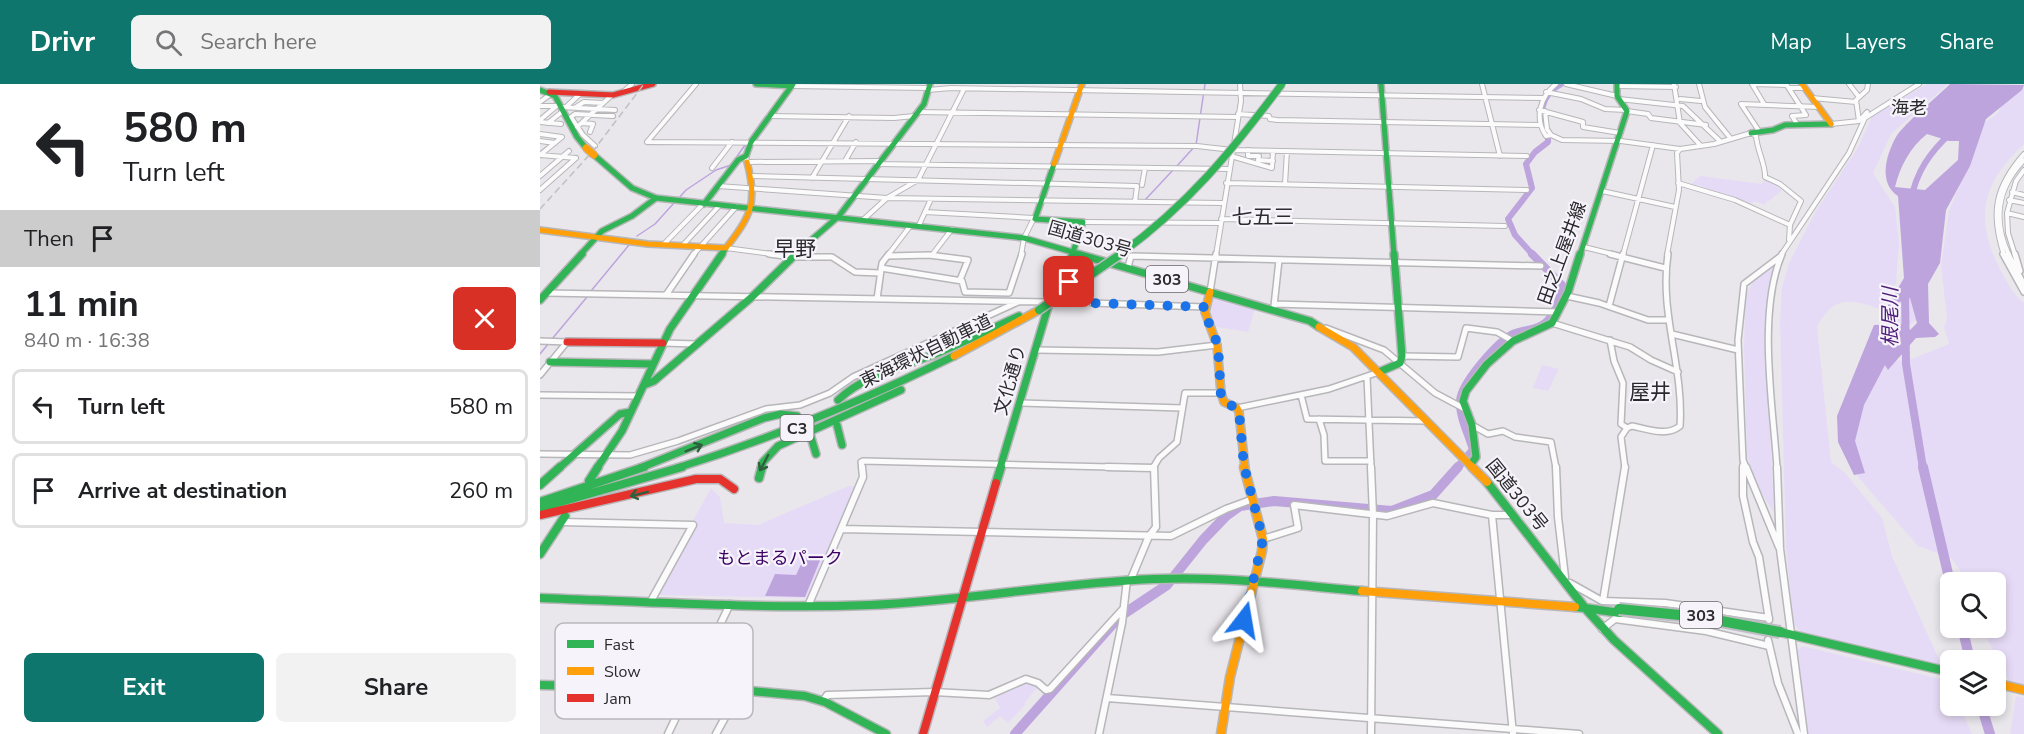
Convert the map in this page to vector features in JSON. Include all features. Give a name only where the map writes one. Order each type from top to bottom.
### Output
[{"type":"main road","points":[[547,92],[612,95],[653,84]]},
{"type":"main road","points":[[756,84],[792,85]]},
{"type":"main road","name":"東海環状自動車道","points":[[540,508],[620,488],[735,451],[853,405],[942,365],[1104,267],[1170,215],[1219,166],[1282,84]]},
{"type":"main road","points":[[1379,372],[1401,359],[1381,84]]},
{"type":"main road","points":[[589,481],[632,412],[663,343],[693,295],[755,208],[755,189],[747,159],[749,142],[792,85]]},
{"type":"main road","points":[[1617,85],[1618,97],[1626,110]]},
{"type":"main road","points":[[1804,86],[1831,124]]},
{"type":"main road","points":[[644,385],[654,381],[698,344],[838,216],[924,104],[929,87]]},
{"type":"main road","points":[[1080,88],[1035,219],[1083,222]]},
{"type":"main road","name":"国道303号","points":[[547,92],[560,108],[577,137],[632,188],[656,198],[1024,238],[1210,292],[1274,307],[1310,321],[1353,347],[1471,464],[1602,628],[1718,734]]},
{"type":"main road","name":"田之上屋井線","points":[[1465,409],[1463,401],[1466,391],[1487,364],[1510,339],[1552,323],[1567,296],[1626,110]]},
{"type":"main road","points":[[1755,132],[1797,124],[1831,124]]},
{"type":"main road","points":[[704,204],[738,160],[747,159]]},
{"type":"main road","points":[[543,296],[596,236],[632,216],[656,198]]},
{"type":"main road","name":"文化通り","points":[[923,734],[1054,289],[1074,251],[1083,222]]},
{"type":"main road","points":[[540,230],[664,244],[726,248]]},
{"type":"main road","points":[[1210,292],[1205,307],[1218,345],[1224,399],[1237,408],[1240,418],[1244,466],[1263,539],[1230,677],[1221,734]]},
{"type":"main road","name":"東海環状自動車道","points":[[540,502],[649,473],[778,430],[903,377],[1023,314],[1037,309]]},
{"type":"main road","points":[[838,400],[859,382],[931,355],[1023,314]]},
{"type":"main road","points":[[567,342],[663,343]]},
{"type":"main road","points":[[550,362],[653,364]]},
{"type":"main road","points":[[759,478],[763,462],[778,446],[862,410],[942,365]]},
{"type":"main road","points":[[1465,409],[1472,425],[1476,457],[1471,464]]},
{"type":"main road","points":[[540,485],[620,414],[632,412]]},
{"type":"main road","points":[[540,502],[650,465],[764,418],[781,414],[797,416]]},
{"type":"main road","points":[[837,425],[843,445]]},
{"type":"main road","points":[[810,434],[816,454]]},
{"type":"main road","points":[[540,515],[696,479],[720,479],[734,489]]},
{"type":"main road","points":[[540,554],[563,519]]},
{"type":"main road","points":[[540,598],[808,606],[871,605],[963,599],[1129,580],[1196,578],[1585,608]]},
{"type":"main road","name":"303","points":[[1585,608],[1667,611],[1711,616],[1940,674]]},
{"type":"main road","name":"303","points":[[1790,636],[1940,670]]},
{"type":"main road","points":[[540,685],[555,685]]},
{"type":"main road","points":[[2006,685],[2024,690]]},
{"type":"main road","points":[[2006,690],[2024,694]]},
{"type":"main road","points":[[753,691],[805,696],[823,702],[886,734]]},
{"type":"street","points":[[622,93],[632,84]]},
{"type":"street","points":[[696,84],[647,142],[936,142],[1197,146],[1232,150],[1527,156]]},
{"type":"street","points":[[1001,91],[1004,84]]},
{"type":"street","points":[[1210,292],[1241,101],[1240,84]]},
{"type":"street","points":[[1301,84],[1301,93]]},
{"type":"street","points":[[1482,84],[1500,156]]},
{"type":"street","points":[[1556,84],[1546,92],[1544,98],[1541,125],[1543,132],[1562,140],[1619,137]]},
{"type":"street","points":[[1566,84],[1618,97],[1680,102],[1701,101]]},
{"type":"street","points":[[1699,84],[1705,111],[1731,139]]},
{"type":"street","points":[[1752,84],[1804,86]]},
{"type":"street","points":[[1752,84],[1764,104]]},
{"type":"street","points":[[1849,84],[1859,97]]},
{"type":"street","points":[[1859,122],[1856,102],[1868,90],[1868,84]]},
{"type":"street","points":[[1804,734],[1780,549],[1781,533],[1769,343],[1772,284],[1780,256],[1849,153],[1862,123],[1869,114],[1919,84]]},
{"type":"street","points":[[792,85],[864,85],[1001,91],[1080,88],[1544,98]]},
{"type":"street","points":[[1617,85],[1675,86],[1680,102],[1721,142]]},
{"type":"street","points":[[1787,86],[1806,115],[1792,116],[1797,124]]},
{"type":"street","points":[[864,219],[888,198],[915,181],[964,89]]},
{"type":"street","points":[[1591,103],[1598,91]]},
{"type":"street","points":[[547,92],[540,104],[560,108],[615,110]]},
{"type":"street","points":[[1546,92],[1591,103],[1605,109],[1626,110],[1648,114],[1651,118],[1706,125]]},
{"type":"street","points":[[540,121],[547,114],[581,93]]},
{"type":"street","points":[[577,127],[612,95]]},
{"type":"street","points":[[1812,99],[1856,102]]},
{"type":"street","points":[[576,107],[584,102],[603,103]]},
{"type":"street","points":[[1680,102],[1678,108],[1680,123],[1701,146]]},
{"type":"street","points":[[1789,241],[1790,225],[1801,201],[1780,184],[1765,177],[1766,173],[1756,150],[1755,132],[1741,104],[1819,107]]},
{"type":"street","points":[[548,123],[560,108]]},
{"type":"street","points":[[1831,124],[1859,122],[1868,111],[1879,108]]},
{"type":"street","points":[[1542,111],[1583,122],[1583,127],[1619,137],[1680,149],[1721,142],[1755,132]]},
{"type":"street","points":[[1542,111],[1550,135]]},
{"type":"street","points":[[540,113],[547,114]]},
{"type":"street","points":[[770,116],[952,113],[1238,115],[1269,116],[1270,119],[1277,120],[1541,125]]},
{"type":"street","points":[[592,150],[571,117],[575,114],[613,116]]},
{"type":"street","points":[[812,178],[849,116]]},
{"type":"street","points":[[540,121],[561,124]]},
{"type":"street","points":[[582,123],[593,124],[590,132]]},
{"type":"street","points":[[540,134],[562,137],[540,155]]},
{"type":"street","points":[[540,141],[555,143]]},
{"type":"street","points":[[712,168],[732,142]]},
{"type":"street","points":[[845,161],[856,142]]},
{"type":"street","points":[[1609,306],[1653,145]]},
{"type":"street","points":[[1603,602],[1625,471],[1621,437],[1627,428],[1632,426],[1664,432],[1674,431],[1680,426],[1682,399],[1668,320],[1665,268],[1678,183],[1677,153],[1680,149]]},
{"type":"street","points":[[1248,150],[1248,156],[1259,156],[1258,160],[1273,161]]},
{"type":"street","points":[[540,176],[569,151]]},
{"type":"street","points":[[1231,156],[1273,167],[1273,151]]},
{"type":"street","points":[[1285,184],[1287,151]]},
{"type":"street","points":[[2024,154],[2003,180],[1996,201],[1994,219],[2001,246],[2024,292]]},
{"type":"street","points":[[540,155],[576,158],[540,189]]},
{"type":"street","points":[[747,159],[925,165],[1229,169]]},
{"type":"street","points":[[2024,160],[2008,182],[2002,198],[1999,222],[1999,229],[2024,285]]},
{"type":"street","points":[[1143,185],[1145,168]]},
{"type":"street","points":[[2020,278],[2022,277],[2008,233],[2007,213],[2016,181],[2024,170]]},
{"type":"street","points":[[752,176],[1137,186],[1135,202]]},
{"type":"street","points":[[2016,181],[2024,184]]},
{"type":"street","points":[[1226,183],[1527,190]]},
{"type":"street","points":[[1678,183],[1700,187],[1767,212],[1790,225]]},
{"type":"street","points":[[718,186],[852,197],[1223,203]]},
{"type":"street","points":[[1602,190],[1675,207]]},
{"type":"street","points":[[2012,192],[2024,195]]},
{"type":"street","points":[[877,299],[880,270],[897,242],[925,212],[931,199]]},
{"type":"street","points":[[2010,200],[2024,203]]},
{"type":"street","points":[[664,244],[704,204]]},
{"type":"street","points":[[683,245],[720,205]]},
{"type":"street","points":[[666,295],[701,247],[737,206]]},
{"type":"street","points":[[726,248],[793,257],[832,257],[855,272],[880,270],[960,280],[965,292],[1009,293],[1021,257],[1024,238],[1031,219],[1034,218],[925,212]]},
{"type":"street","points":[[2007,213],[2024,217]]},
{"type":"street","points":[[1083,222],[1221,221],[1505,226]]},
{"type":"street","points":[[932,255],[952,229]]},
{"type":"street","points":[[1584,247],[1665,268]]},
{"type":"street","points":[[2014,248],[2024,250]]},
{"type":"street","points":[[889,256],[932,255],[968,260],[960,280]]},
{"type":"street","points":[[1128,267],[1131,256],[1541,266]]},
{"type":"street","points":[[1780,256],[1744,284],[1738,350],[1743,496],[1753,542],[1759,557],[1769,618],[1769,640],[1778,683],[1798,734]]},
{"type":"street","points":[[1279,260],[1274,307],[1398,306],[1558,312]]},
{"type":"street","points":[[1060,279],[1086,293],[1092,303],[1205,307]]},
{"type":"street","points":[[543,296],[693,295],[1050,303]]},
{"type":"street","points":[[1567,296],[1609,306],[1647,320],[1668,320]]},
{"type":"street","points":[[540,454],[630,455],[678,441],[766,409],[796,406],[830,393],[853,376],[1018,302]]},
{"type":"street","points":[[1552,323],[1630,347],[1678,372]]},
{"type":"street","points":[[1321,328],[1332,329],[1369,342],[1401,359],[1435,393],[1465,409]]},
{"type":"street","points":[[1401,359],[1458,357],[1466,328],[1497,332],[1510,339]]},
{"type":"street","points":[[1672,334],[1738,350]]},
{"type":"street","points":[[1610,340],[1614,361],[1623,383],[1621,424],[1627,428]]},
{"type":"street","points":[[540,341],[567,342]]},
{"type":"street","points":[[540,375],[567,342]]},
{"type":"street","points":[[663,343],[698,344]]},
{"type":"street","points":[[1036,350],[1158,352],[1218,345]]},
{"type":"street","points":[[1237,408],[1301,395],[1379,372]]},
{"type":"street","points":[[1367,377],[1372,515],[1371,734]]},
{"type":"street","points":[[1099,734],[1129,580],[1157,523],[1152,468],[1159,458],[1178,442],[1185,393],[1224,399]]},
{"type":"street","points":[[540,395],[639,396]]},
{"type":"street","points":[[1301,395],[1307,419],[1427,421]]},
{"type":"street","points":[[1021,403],[1182,408]]},
{"type":"street","points":[[1319,419],[1324,435],[1325,460],[1371,461]]},
{"type":"street","points":[[1472,425],[1488,434],[1503,431],[1515,437],[1551,442],[1565,580],[1603,602],[1665,603],[1769,618]]},
{"type":"street","points":[[1743,460],[1780,549]]},
{"type":"street","points":[[808,606],[863,477],[861,462],[863,461],[1152,468]]},
{"type":"street","points":[[841,529],[1171,536],[1226,509],[1255,502]]},
{"type":"street","points":[[1263,539],[1298,528],[1294,505],[1387,516],[1433,503],[1492,515],[1513,515]]},
{"type":"street","points":[[1492,515],[1513,732]]},
{"type":"street","points":[[563,519],[693,525],[651,601]]},
{"type":"street","points":[[721,623],[730,604]]},
{"type":"street","points":[[823,702],[827,695],[935,692],[993,694],[1020,680],[1030,678],[1034,678],[1046,690],[1050,689],[1123,609]]},
{"type":"street","points":[[1602,628],[1616,619],[1706,628],[1769,640]]},
{"type":"street","points":[[1107,698],[1513,732],[1579,734]]},
{"type":"street","points":[[668,734],[675,719]]},
{"type":"street","points":[[716,734],[724,719]]},
{"type":"green space","points":[[1927,84],[1948,84],[1891,134],[1873,173],[1895,207],[1899,242],[1896,283],[1880,309],[1860,303],[1843,302],[1829,310],[1817,327],[1831,462],[1845,473],[1882,518],[1892,556],[1940,666],[1801,632],[1793,623],[1786,548],[1780,322],[1782,287],[1789,263],[1816,211],[1859,146],[1872,116]]},
{"type":"green space","points":[[2024,84],[2024,144],[2010,158],[1991,187],[1986,202],[1985,217],[1992,251],[2000,269],[2013,292],[2024,303],[2024,686],[2010,683],[2006,675],[2006,650],[1993,650],[1987,638],[2006,638],[2006,572],[1961,572],[1951,558],[1918,546],[1858,477],[1850,432],[1876,363],[1912,359],[1949,344],[1944,327],[1947,319],[1941,266],[1949,211],[1967,167],[1978,128],[1998,113],[2005,98]]},
{"type":"green space","points":[[1700,176],[1762,184],[1764,179],[1782,190],[1765,205],[1755,201],[1750,204],[1691,184]]},
{"type":"green space","points":[[1774,266],[1769,282],[1765,326],[1774,513],[1758,487],[1747,457],[1744,345],[1746,295],[1755,278]]},
{"type":"green space","points":[[1920,276],[1926,313],[1909,325],[1887,320],[1899,292]]},
{"type":"green space","points":[[1211,295],[1255,308],[1248,332],[1211,326],[1207,307]]},
{"type":"green space","points":[[1542,365],[1559,369],[1548,391],[1533,388]]},
{"type":"green space","name":"もとまるパーク","points":[[849,486],[855,486],[807,598],[658,595],[697,524],[691,524],[711,488],[720,497],[724,523],[758,525]]},
{"type":"green space","points":[[1802,646],[1940,679],[1940,716],[1964,716],[1972,734],[1807,734],[1797,651]]},
{"type":"green space","points":[[1032,682],[1038,687],[1008,723],[1000,716],[987,727],[983,721],[1000,708],[994,697],[1020,683]]},
{"type":"green space","points":[[2016,696],[2024,698],[2024,734],[2010,734]]},
{"type":"shaded area","points":[[1950,84],[2024,85],[2022,90],[1986,119],[1970,166],[1946,210],[1940,263],[1928,284],[1929,323],[1939,334],[1935,337],[1916,338],[1888,370],[1885,365],[1864,405],[1855,441],[1865,473],[1854,475],[1838,442],[1837,416],[1874,325],[1902,324],[1910,330],[1917,323],[1910,298],[1887,307],[1904,278],[1898,196],[1888,184],[1887,160],[1892,144],[1900,132]],"holes":[[[1927,134],[1949,141],[1959,141],[1958,160],[1925,190],[1895,187],[1907,158]]]},
{"type":"shaded area","points":[[804,558],[821,558],[805,597],[765,596],[775,574],[796,575]]},
{"type":"waterway","points":[[1176,167],[1196,145],[1205,84]]},
{"type":"waterway","points":[[1533,255],[1515,235],[1508,219],[1532,188],[1526,164],[1535,152],[1548,142],[1542,117],[1543,105],[1551,91],[1561,84]]},
{"type":"waterway","points":[[748,141],[765,117]]},
{"type":"waterway","name":"根尾川","points":[[1911,200],[1916,180],[1925,163],[1951,133]]},
{"type":"waterway","points":[[678,199],[686,190],[716,170],[731,165],[745,145]]},
{"type":"waterway","points":[[1145,200],[1173,170]]},
{"type":"waterway","points":[[637,236],[655,224],[674,203]]},
{"type":"waterway","points":[[591,291],[629,245]]},
{"type":"waterway","points":[[1457,468],[1473,450],[1460,407],[1466,384],[1480,365],[1505,340],[1515,333],[1541,326],[1549,319],[1557,306],[1562,285],[1532,254]]},
{"type":"waterway","name":"根尾川","points":[[1905,290],[1906,364],[1923,468]]},
{"type":"waterway","points":[[552,339],[587,297]]},
{"type":"waterway","points":[[540,354],[549,343]]},
{"type":"waterway","points":[[1015,734],[1119,617],[1167,585],[1203,540],[1226,516],[1240,506],[1274,501],[1392,511],[1433,495],[1458,467]]},
{"type":"waterway","name":"根尾川","points":[[1923,467],[1948,572]]},
{"type":"waterway","name":"根尾川","points":[[1965,638],[1968,650]]},
{"type":"waterway","name":"根尾川","points":[[1984,716],[1990,734]]},
{"type":"railway","points":[[540,209],[593,151],[644,84]]},
{"type":"traffic: fast","points":[[756,84],[792,86]]},
{"type":"traffic: fast","points":[[704,204],[738,160],[746,156],[751,142],[793,84]]},
{"type":"traffic: fast","points":[[644,385],[654,381],[753,296],[783,265],[839,216],[924,104],[930,84]]},
{"type":"traffic: fast","points":[[1039,310],[1128,249],[1170,215],[1228,156],[1282,84]]},
{"type":"traffic: fast","points":[[1379,372],[1400,363],[1402,356],[1381,84]]},
{"type":"traffic: fast","points":[[1471,464],[1476,457],[1472,425],[1463,401],[1466,391],[1487,364],[1513,341],[1552,323],[1568,292],[1627,111],[1617,96],[1617,84]]},
{"type":"traffic: fast","points":[[540,90],[555,96],[577,137],[586,148]]},
{"type":"traffic: fast","points":[[1751,133],[1773,130],[1785,125],[1831,124]]},
{"type":"traffic: fast","points":[[594,155],[632,188],[656,198],[1024,238],[1310,321],[1319,327]]},
{"type":"traffic: fast","points":[[996,483],[1051,297],[1077,246],[1083,222],[1035,219],[1054,164]]},
{"type":"traffic: fast","points":[[540,300],[602,231],[632,216],[656,198]]},
{"type":"traffic: fast","points":[[589,481],[622,431],[670,329],[726,248]]},
{"type":"traffic: fast","points":[[838,400],[848,390],[872,376],[948,349],[1019,316]]},
{"type":"traffic: fast","points":[[540,508],[699,462],[751,444],[854,403],[954,356]]},
{"type":"traffic: fast","points":[[550,362],[653,364]]},
{"type":"traffic: fast","points":[[759,478],[763,462],[778,446],[901,390]]},
{"type":"traffic: fast","points":[[540,485],[620,414],[631,412]]},
{"type":"traffic: fast","points":[[540,502],[650,465],[764,418],[781,414],[797,416]]},
{"type":"traffic: fast","points":[[837,425],[842,445]]},
{"type":"traffic: fast","points":[[810,434],[816,454]]},
{"type":"traffic: fast","points":[[1487,482],[1585,608],[1620,613]]},
{"type":"traffic: fast","points":[[540,554],[565,516]]},
{"type":"traffic: fast","points":[[540,598],[746,606],[870,605],[942,600],[1118,581],[1180,578],[1362,591]]},
{"type":"traffic: fast","points":[[1575,607],[1585,608],[1614,640],[1718,734]]},
{"type":"traffic: fast","points":[[1619,609],[1700,617],[1780,632]]},
{"type":"traffic: fast","points":[[1780,632],[1940,670]]},
{"type":"traffic: fast","points":[[540,685],[555,685]]},
{"type":"traffic: fast","points":[[753,691],[805,696],[825,702],[886,734]]},
{"type":"traffic: slow","points":[[1054,164],[1082,84]]},
{"type":"traffic: slow","points":[[1802,84],[1831,124]]},
{"type":"traffic: slow","points":[[586,148],[594,155]]},
{"type":"traffic: slow","points":[[540,230],[648,244],[726,248],[743,226],[752,209],[753,190],[747,162]]},
{"type":"traffic: slow","points":[[1210,292],[1205,312],[1217,345],[1221,393],[1224,402],[1237,408],[1239,412],[1244,466],[1263,539],[1262,551],[1230,677],[1221,734]]},
{"type":"traffic: slow","points":[[954,356],[1039,310]]},
{"type":"traffic: slow","points":[[1319,327],[1353,347],[1487,482]]},
{"type":"traffic: slow","points":[[1362,591],[1575,607]]},
{"type":"traffic: slow","points":[[2006,686],[2024,690]]},
{"type":"traffic: jam","points":[[549,92],[613,95],[653,84]]},
{"type":"traffic: jam","points":[[567,342],[663,343]]},
{"type":"traffic: jam","points":[[540,515],[696,479],[720,479],[734,489]]},
{"type":"traffic: jam","points":[[923,734],[996,483]]},
{"type":"district","name":"海老","points":[[1909,108]]},
{"type":"district","name":"七五三","points":[[1263,217]]},
{"type":"district","name":"早野","points":[[795,249]]},
{"type":"district","name":"屋井","points":[[1650,392]]},
{"type":"route","points":[[1069,282],[1089,295],[1092,303],[1205,307],[1218,345],[1221,397],[1227,405],[1237,408],[1239,412],[1244,466],[1263,539],[1244,620]]}]
